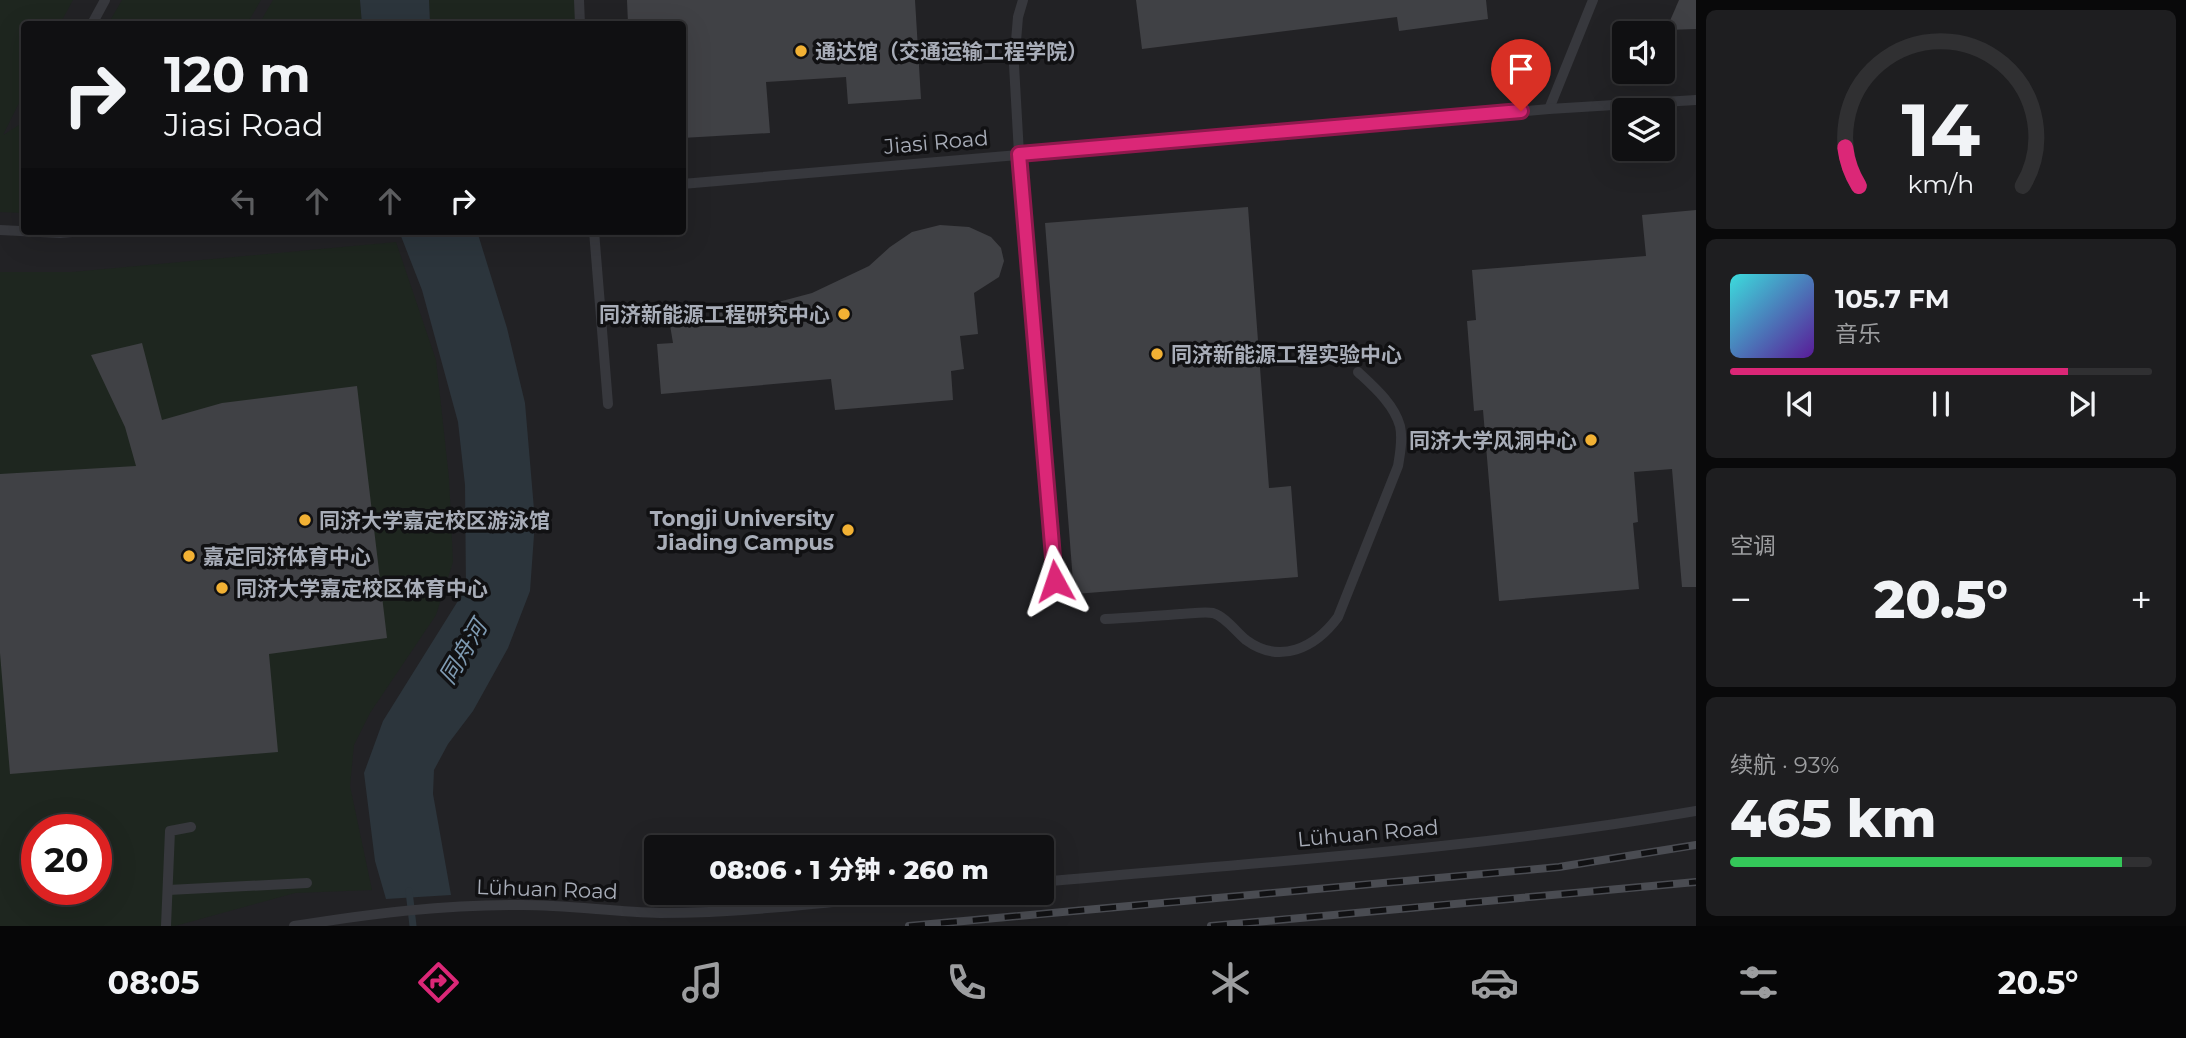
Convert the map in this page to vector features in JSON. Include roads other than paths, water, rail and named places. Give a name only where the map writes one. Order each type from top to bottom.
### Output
[{"type":"lane","points":[[94,21],[105,0]]},
{"type":"lane","points":[[579,0],[580,21]]},
{"type":"lane","points":[[1023,0],[1018,17],[1014,65],[1055,581]]},
{"type":"lane","points":[[1549,109],[1593,0]]},
{"type":"lane","name":"Jiasi Road","points":[[686,184],[1549,109],[1696,100]]},
{"type":"lane","points":[[0,230],[21,231]]},
{"type":"lane","points":[[593,235],[608,404]]},
{"type":"lane","points":[[1105,619],[1212,613],[1268,652],[1290,652],[1309,644],[1328,631],[1338,617],[1398,466],[1400,426],[1381,393],[1359,372]]},
{"type":"lane","name":"Lühuan Road","points":[[1054,881],[1446,845],[1570,831],[1696,811]]},
{"type":"lane","points":[[166,926],[170,831],[191,827]]},
{"type":"lane","points":[[168,890],[307,883]]},
{"type":"lane","name":"Lühuan Road","points":[[294,926],[376,913],[469,906],[523,905],[660,913],[788,905]]},
{"type":"water","points":[[360,0],[429,0],[430,21],[362,21]]},
{"type":"water","name":"同舟河","points":[[401,235],[478,235],[507,328],[525,403],[535,521],[530,591],[508,648],[473,711],[448,744],[434,770],[433,794],[451,895],[386,899],[375,861],[364,773],[383,721],[466,588],[465,485],[458,422],[422,290]]},
{"type":"waterway","points":[[409,891],[413,926]]},
{"type":"railway","points":[[909,926],[1559,867],[1696,845]]},
{"type":"railway","points":[[1211,926],[1696,882]]},
{"type":"place","name":"通达馆（交通运输工程学院）","points":[[801,51]]},
{"type":"place","name":"同济新能源工程研究中心","points":[[844,314]]},
{"type":"place","name":"同济新能源工程实验中心","points":[[1157,354]]},
{"type":"place","name":"同济大学风洞中心","points":[[1591,440]]},
{"type":"place","name":"同济大学嘉定校区游泳馆","points":[[305,520]]},
{"type":"place","name":"Tongji University Jiading Campus","points":[[848,530]]},
{"type":"place","name":"嘉定同济体育中心","points":[[189,556]]},
{"type":"place","name":"同济大学嘉定校区体育中心","points":[[222,588]]}]
